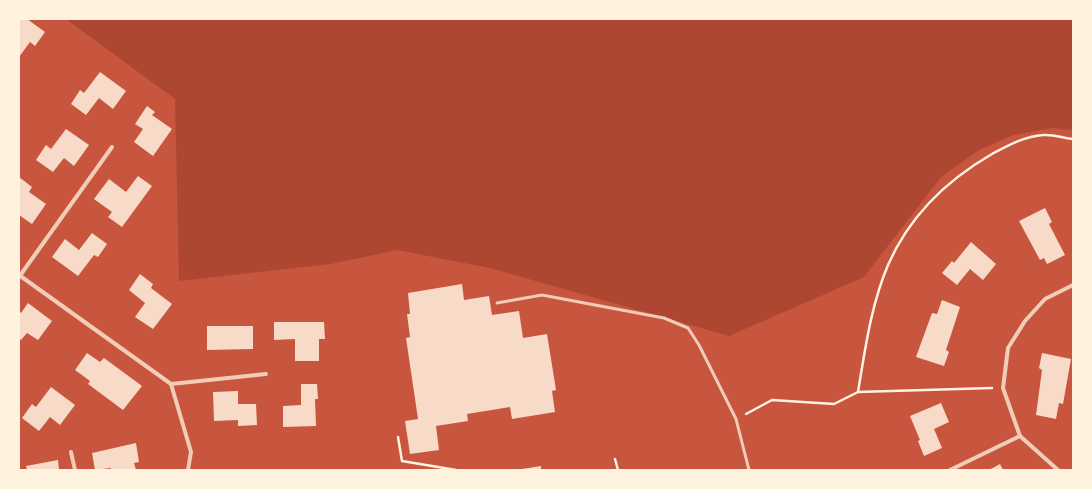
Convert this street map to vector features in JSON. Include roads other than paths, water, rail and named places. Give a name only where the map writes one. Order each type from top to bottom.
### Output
[{"type":"street","points":[[112,147],[19,276],[171,384],[191,452],[188,470]]},
{"type":"street","points":[[1058,470],[1020,436],[1002,388],[1008,348],[1025,321],[1045,299],[1073,285]]},
{"type":"street","points":[[171,384],[266,374]]},
{"type":"street","points":[[950,470],[1020,436]]},
{"type":"street","points":[[71,452],[75,470]]},
{"type":"lane","points":[[497,303],[542,295],[664,318],[688,328],[699,346],[736,419],[748,470]]}]
